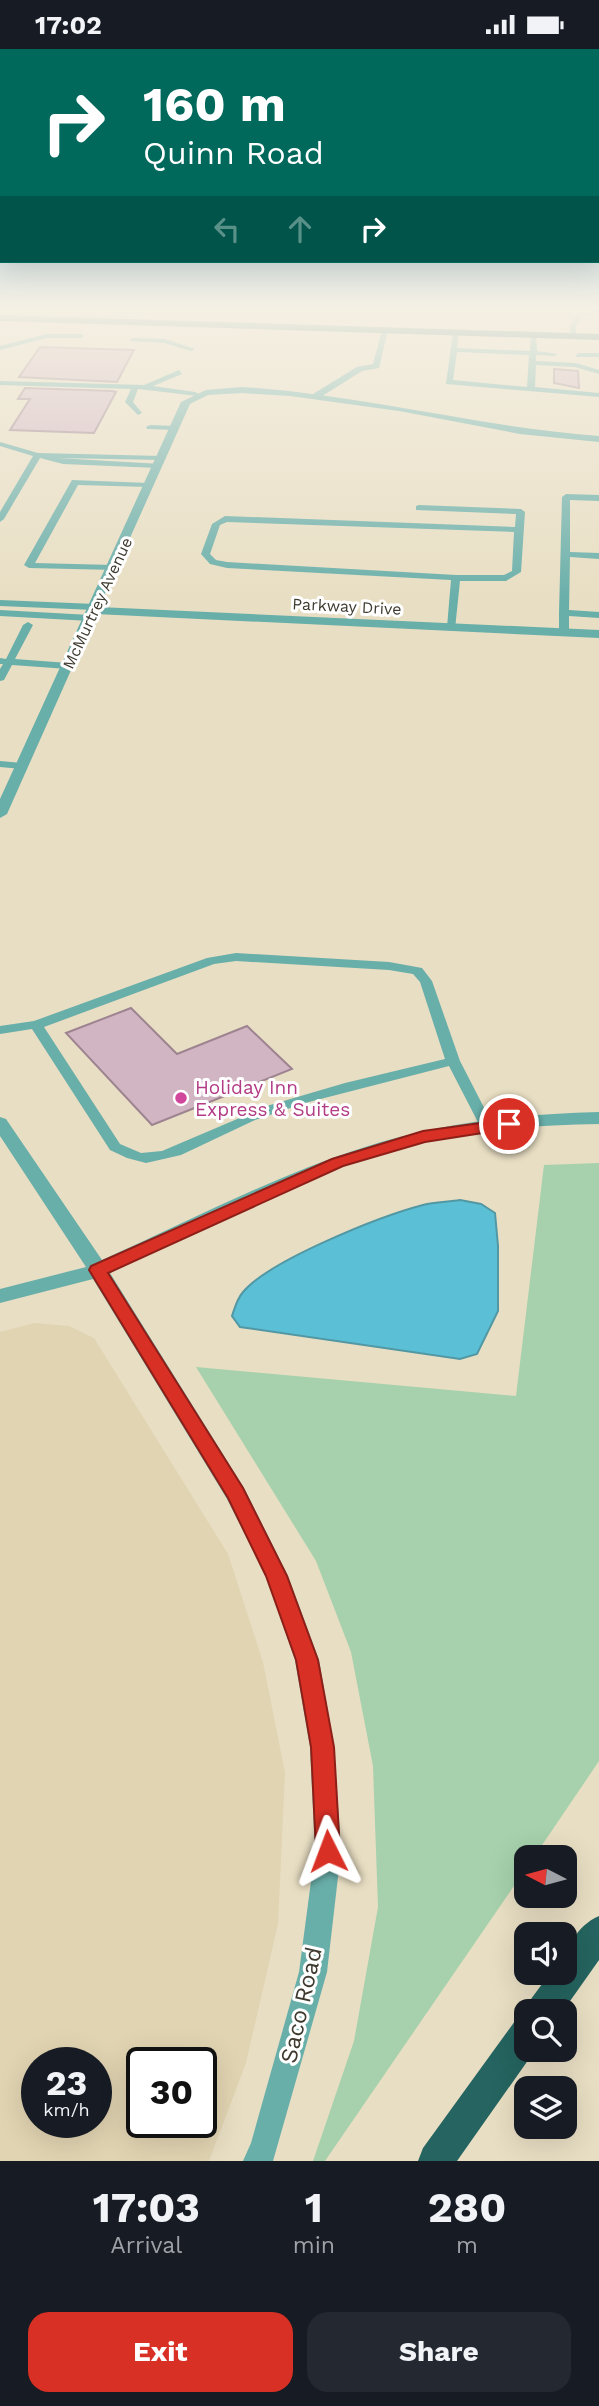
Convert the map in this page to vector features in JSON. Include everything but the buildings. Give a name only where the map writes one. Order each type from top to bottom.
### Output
[{"type":"highway","points":[[552,1999],[599,1932]]},
{"type":"highway","points":[[436,2161],[514,2051]]},
{"type":"street","name":"McMurtrey Avenue","points":[[0,814],[185,406]]},
{"type":"street","points":[[372,406],[520,431],[599,439]]},
{"type":"street","name":"Parkway Drive","points":[[93,612],[599,634]]},
{"type":"street","points":[[0,1296],[58,1283],[97,1270],[337,1163],[423,1137],[487,1127],[599,1118]]},
{"type":"street","points":[[0,1123],[97,1270]]},
{"type":"street","name":"Saco Road","points":[[97,1270],[236,1494],[277,1576],[309,1672],[322,1747],[328,1851],[313,1972],[265,2145],[258,2161]]},
{"type":"lane","points":[[132,406],[138,413]]},
{"type":"lane","points":[[150,427],[175,428]]},
{"type":"lane","points":[[0,444],[38,455],[160,462]]},
{"type":"lane","points":[[2,514],[38,455]]},
{"type":"lane","points":[[113,568],[29,565],[75,482],[149,485]]},
{"type":"lane","points":[[564,632],[566,497],[599,498]]},
{"type":"lane","points":[[419,508],[521,512],[516,572],[506,578],[456,577],[227,565],[213,562],[205,554],[216,524],[225,519],[519,530]]},
{"type":"lane","points":[[566,554],[599,556]]},
{"type":"lane","points":[[452,627],[456,577]]},
{"type":"lane","points":[[0,603],[93,612]]},
{"type":"lane","points":[[0,613],[93,612]]},
{"type":"lane","points":[[565,613],[599,615]]},
{"type":"lane","points":[[0,678],[4,661],[28,625]]},
{"type":"lane","points":[[4,661],[68,666]]},
{"type":"lane","points":[[0,764],[22,766]]},
{"type":"lane","points":[[0,1030],[36,1025],[211,961],[236,957],[389,966],[417,971],[426,981],[453,1061],[487,1127]]},
{"type":"lane","points":[[36,1025],[115,1147],[128,1154],[147,1158],[169,1154],[249,1118],[334,1089],[453,1061]]},
{"type":"shaded area","points":[[34,1323],[69,1326],[94,1338],[228,1554],[263,1662],[285,1773],[278,1924],[246,2063],[209,2161],[0,2161],[0,1332]]},
{"type":"green space","points":[[599,1163],[599,1761],[542,1845],[514,1845],[514,1886],[325,2161],[313,2161],[354,2041],[378,1907],[373,1766],[351,1652],[316,1561],[196,1367],[516,1396],[544,1165]]},
{"type":"water","points":[[460,1200],[481,1204],[495,1213],[498,1311],[477,1354],[460,1359],[240,1327],[232,1316],[243,1292],[277,1266],[301,1253],[404,1211],[428,1204]]},
{"type":"place","name":"Holiday Inn Express & Suites","points":[[181,1098]]},
{"type":"route","points":[[328,1851],[322,1747],[307,1660],[277,1576],[236,1494],[97,1270],[337,1163],[423,1137],[509,1124]]}]
